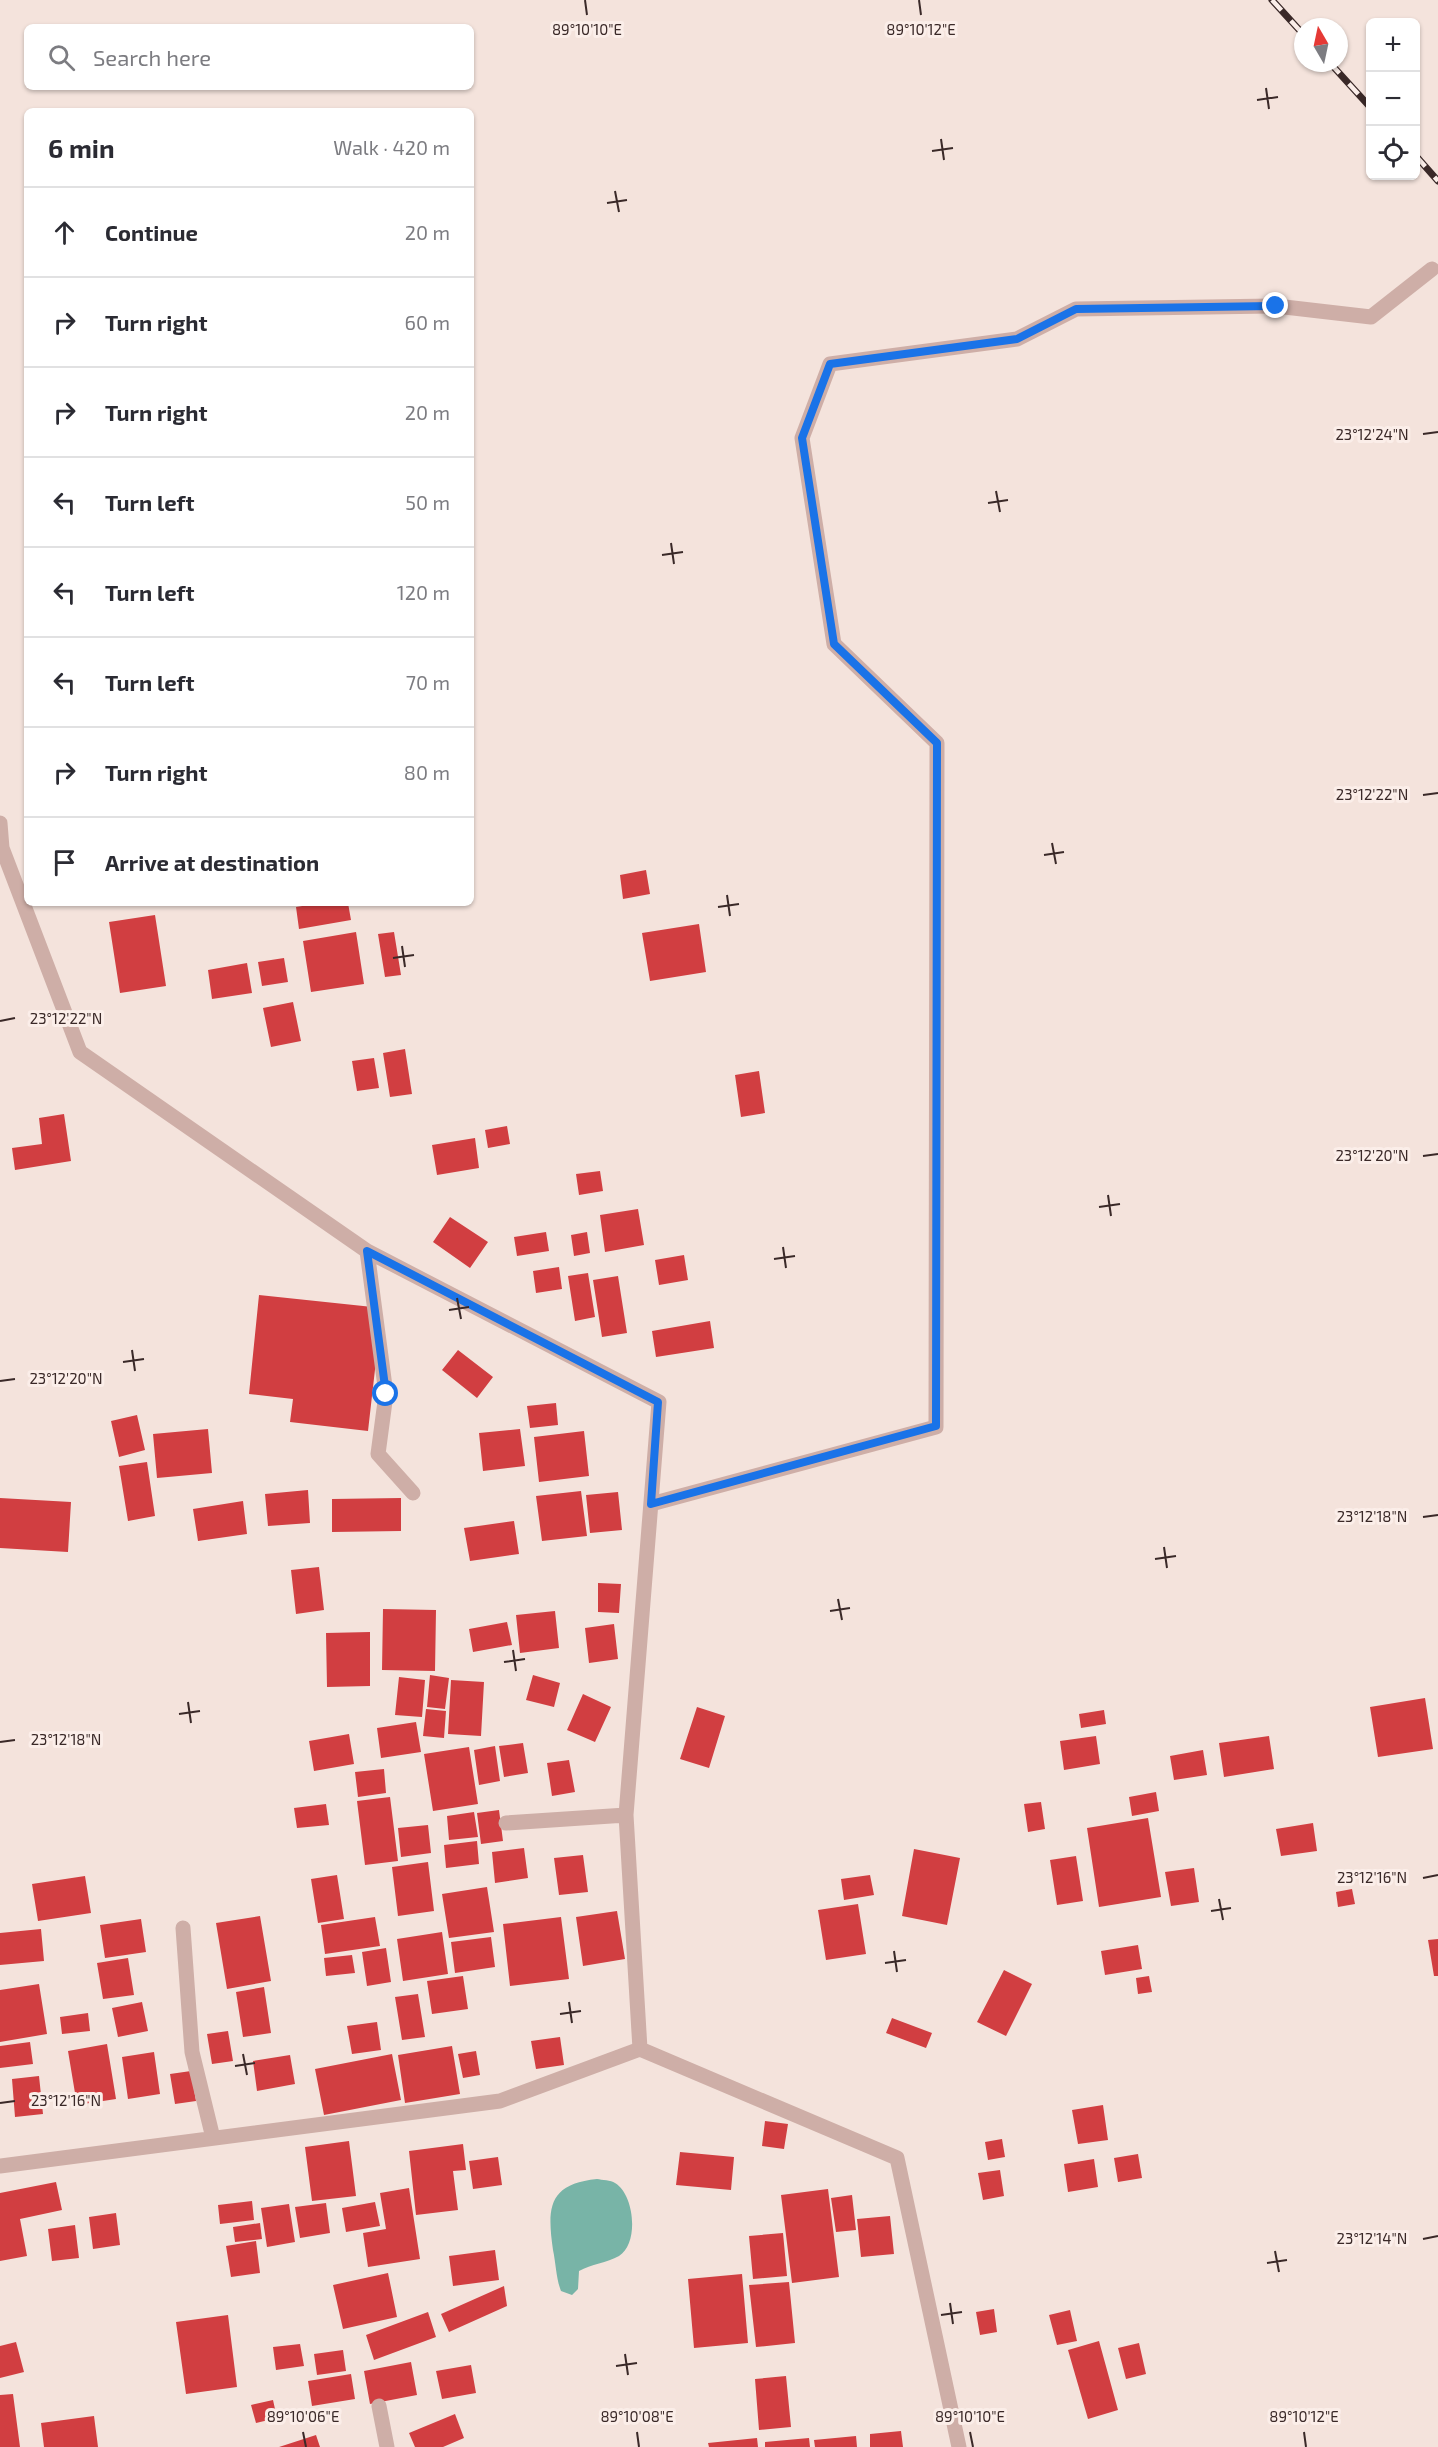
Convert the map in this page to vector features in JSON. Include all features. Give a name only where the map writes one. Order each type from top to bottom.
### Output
[{"type":"street","points":[[651,1504],[936,1426],[937,743],[834,644],[802,438],[830,364],[1017,339],[1076,309],[1276,306],[1371,317],[1432,269]]},
{"type":"street","points":[[0,823],[2,848],[24,906]]},
{"type":"street","points":[[24,906],[80,1052],[367,1251],[658,1402],[626,1815],[640,2049]]},
{"type":"street","points":[[367,1251],[386,1394],[378,1454],[412,1493]]},
{"type":"street","points":[[506,1822],[626,1815]]},
{"type":"street","points":[[183,1928],[192,2052],[213,2138]]},
{"type":"street","points":[[0,2166],[500,2101],[640,2049],[897,2158],[959,2447]]},
{"type":"street","points":[[379,2406],[387,2447]]},
{"type":"water","points":[[597,2179],[615,2183],[627,2198],[632,2220],[630,2241],[619,2256],[579,2271],[578,2289],[572,2295],[561,2291],[558,2281],[551,2235],[551,2210],[560,2193],[569,2186]]},
{"type":"building","points":[[646,870],[650,894],[623,899],[620,875]]},
{"type":"building","points":[[349,906],[351,920],[299,929],[296,907]]},
{"type":"building","points":[[155,915],[166,986],[120,993],[109,922]]},
{"type":"building","points":[[699,924],[706,972],[650,981],[642,933]]},
{"type":"building","points":[[356,932],[364,984],[311,992],[303,941]]},
{"type":"building","points":[[394,932],[401,975],[385,977],[378,934]]},
{"type":"building","points":[[284,958],[288,982],[262,986],[258,962]]},
{"type":"building","points":[[247,963],[252,993],[212,999],[208,970]]},
{"type":"building","points":[[293,1002],[301,1041],[271,1047],[263,1008]]},
{"type":"building","points":[[405,1049],[412,1094],[390,1097],[383,1053]]},
{"type":"building","points":[[374,1058],[379,1088],[357,1091],[352,1061]]},
{"type":"building","points":[[759,1071],[765,1113],[741,1117],[735,1075]]},
{"type":"building","points":[[64,1114],[71,1161],[15,1170],[12,1148],[42,1144],[39,1118]]},
{"type":"building","points":[[507,1126],[510,1144],[488,1148],[485,1130]]},
{"type":"building","points":[[475,1138],[479,1168],[437,1175],[432,1145]]},
{"type":"building","points":[[600,1171],[603,1191],[579,1195],[576,1174]]},
{"type":"building","points":[[638,1209],[644,1245],[605,1252],[600,1215]]},
{"type":"building","points":[[450,1217],[488,1242],[470,1268],[433,1242]]},
{"type":"building","points":[[546,1232],[549,1251],[517,1256],[514,1237]]},
{"type":"building","points":[[587,1232],[590,1253],[574,1256],[571,1235]]},
{"type":"building","points":[[684,1255],[688,1280],[659,1285],[655,1260]]},
{"type":"building","points":[[559,1267],[562,1289],[536,1293],[533,1271]]},
{"type":"building","points":[[588,1273],[595,1317],[575,1321],[568,1276]]},
{"type":"building","points":[[618,1276],[627,1333],[602,1337],[593,1280]]},
{"type":"building","points":[[259,1295],[382,1308],[368,1431],[290,1422],[293,1399],[249,1394]]},
{"type":"building","points":[[710,1321],[714,1348],[656,1357],[652,1331]]},
{"type":"building","points":[[458,1350],[493,1377],[477,1398],[442,1370]]},
{"type":"building","points":[[556,1403],[558,1425],[530,1428],[527,1406]]},
{"type":"building","points":[[137,1415],[145,1450],[119,1457],[111,1421]]},
{"type":"building","points":[[208,1429],[212,1473],[157,1478],[153,1434]]},
{"type":"building","points":[[520,1429],[525,1466],[483,1471],[479,1433]]},
{"type":"building","points":[[584,1431],[589,1476],[539,1482],[534,1437]]},
{"type":"building","points":[[147,1462],[155,1516],[128,1521],[119,1466]]},
{"type":"building","points":[[308,1490],[310,1523],[268,1526],[265,1494]]},
{"type":"building","points":[[581,1491],[587,1536],[542,1541],[536,1496]]},
{"type":"building","points":[[618,1492],[622,1530],[590,1533],[586,1495]]},
{"type":"building","points":[[0,1498],[71,1502],[68,1552],[0,1548]]},
{"type":"building","points":[[401,1498],[401,1531],[332,1532],[332,1499]]},
{"type":"building","points":[[243,1501],[247,1534],[198,1541],[193,1509]]},
{"type":"building","points":[[514,1521],[519,1554],[470,1561],[464,1528]]},
{"type":"building","points":[[319,1567],[324,1610],[296,1614],[291,1570]]},
{"type":"building","points":[[598,1583],[621,1584],[619,1613],[598,1612]]},
{"type":"building","points":[[383,1609],[436,1610],[435,1671],[382,1670]]},
{"type":"building","points":[[555,1611],[559,1648],[520,1653],[516,1615]]},
{"type":"building","points":[[507,1622],[512,1645],[473,1652],[469,1629]]},
{"type":"building","points":[[614,1624],[618,1659],[589,1663],[585,1628]]},
{"type":"building","points":[[370,1632],[370,1686],[327,1687],[326,1633]]},
{"type":"building","points":[[430,1675],[449,1678],[445,1709],[427,1707]]},
{"type":"building","points":[[533,1675],[560,1683],[554,1707],[526,1700]]},
{"type":"building","points":[[399,1677],[425,1680],[422,1717],[395,1715]]},
{"type":"building","points":[[451,1680],[484,1682],[481,1736],[448,1734]]},
{"type":"building","points":[[583,1694],[611,1707],[595,1742],[567,1730]]},
{"type":"building","points":[[1425,1698],[1433,1749],[1378,1757],[1370,1707]]},
{"type":"building","points":[[697,1707],[725,1716],[709,1768],[680,1759]]},
{"type":"building","points":[[426,1709],[446,1711],[444,1738],[423,1736]]},
{"type":"building","points":[[1104,1710],[1106,1724],[1081,1728],[1079,1714]]},
{"type":"building","points":[[416,1722],[421,1752],[381,1758],[377,1728]]},
{"type":"building","points":[[349,1734],[354,1764],[314,1771],[309,1741]]},
{"type":"building","points":[[1096,1736],[1100,1764],[1064,1770],[1060,1741]]},
{"type":"building","points":[[1269,1736],[1274,1769],[1224,1777],[1219,1743]]},
{"type":"building","points":[[523,1743],[528,1773],[504,1777],[499,1746]]},
{"type":"building","points":[[495,1746],[500,1781],[479,1785],[474,1750]]},
{"type":"building","points":[[469,1747],[478,1804],[433,1811],[424,1754]]},
{"type":"building","points":[[1203,1750],[1207,1775],[1174,1780],[1170,1756]]},
{"type":"building","points":[[569,1760],[575,1792],[552,1796],[547,1763]]},
{"type":"building","points":[[384,1769],[386,1793],[358,1797],[355,1772]]},
{"type":"building","points":[[1156,1792],[1159,1811],[1132,1816],[1129,1797]]},
{"type":"building","points":[[390,1797],[398,1861],[365,1865],[357,1801]]},
{"type":"building","points":[[1041,1802],[1045,1829],[1028,1832],[1024,1804]]},
{"type":"building","points":[[326,1804],[329,1825],[297,1828],[294,1808]]},
{"type":"building","points":[[499,1810],[503,1841],[481,1844],[477,1813]]},
{"type":"building","points":[[474,1812],[478,1837],[449,1840],[447,1816]]},
{"type":"building","points":[[1148,1818],[1161,1897],[1099,1907],[1087,1828]]},
{"type":"building","points":[[1313,1823],[1317,1851],[1281,1856],[1276,1829]]},
{"type":"building","points":[[428,1825],[431,1853],[401,1857],[398,1828]]},
{"type":"building","points":[[477,1841],[479,1864],[446,1868],[444,1845]]},
{"type":"building","points":[[524,1848],[528,1878],[495,1883],[492,1852]]},
{"type":"building","points":[[914,1849],[960,1858],[947,1925],[902,1916]]},
{"type":"building","points":[[583,1855],[588,1892],[559,1895],[554,1858]]},
{"type":"building","points":[[1076,1856],[1083,1901],[1057,1905],[1050,1860]]},
{"type":"building","points":[[428,1862],[434,1911],[398,1916],[392,1867]]},
{"type":"building","points":[[1194,1868],[1199,1902],[1171,1906],[1165,1872]]},
{"type":"building","points":[[337,1875],[344,1919],[318,1923],[311,1879]]},
{"type":"building","points":[[870,1875],[874,1895],[844,1900],[841,1879]]},
{"type":"building","points":[[85,1876],[91,1913],[38,1921],[32,1884]]},
{"type":"building","points":[[487,1887],[494,1932],[449,1938],[442,1894]]},
{"type":"building","points":[[1352,1889],[1355,1904],[1338,1907],[1336,1892]]},
{"type":"building","points":[[858,1904],[866,1954],[826,1960],[818,1910]]},
{"type":"building","points":[[617,1911],[625,1959],[583,1966],[576,1917]]},
{"type":"building","points":[[260,1916],[271,1981],[227,1989],[216,1923]]},
{"type":"building","points":[[375,1917],[380,1946],[325,1954],[321,1925]]},
{"type":"building","points":[[561,1917],[569,1979],[510,1986],[503,1924]]},
{"type":"building","points":[[141,1919],[146,1952],[105,1958],[100,1925]]},
{"type":"building","points":[[41,1929],[44,1961],[0,1965],[0,1933]]},
{"type":"building","points":[[442,1932],[448,1974],[403,1981],[397,1939]]},
{"type":"building","points":[[491,1937],[495,1967],[455,1973],[451,1942]]},
{"type":"building","points":[[1438,1939],[1438,1976],[1434,1976],[1428,1940]]},
{"type":"building","points":[[1138,1945],[1142,1969],[1105,1975],[1101,1951]]},
{"type":"building","points":[[386,1948],[391,1982],[367,1986],[362,1952]]},
{"type":"building","points":[[352,1955],[355,1973],[326,1976],[324,1958]]},
{"type":"building","points":[[128,1958],[134,1995],[103,1999],[97,1963]]},
{"type":"building","points":[[1004,1970],[1032,1984],[1006,2036],[977,2022]]},
{"type":"building","points":[[463,1976],[468,2009],[432,2014],[427,1981]]},
{"type":"building","points":[[1149,1976],[1152,1992],[1138,1994],[1136,1978]]},
{"type":"building","points":[[39,1984],[47,2034],[0,2042],[0,1990]]},
{"type":"building","points":[[264,1987],[271,2033],[243,2037],[236,1992]]},
{"type":"building","points":[[418,1994],[425,2037],[402,2040],[395,1997]]},
{"type":"building","points":[[142,2002],[148,2031],[118,2037],[112,2008]]},
{"type":"building","points":[[88,2013],[90,2031],[62,2034],[60,2017]]},
{"type":"building","points":[[892,2018],[932,2033],[926,2048],[886,2033]]},
{"type":"building","points":[[377,2022],[381,2050],[352,2054],[347,2026]]},
{"type":"building","points":[[228,2031],[233,2061],[212,2064],[207,2034]]},
{"type":"building","points":[[560,2037],[564,2065],[536,2069],[531,2041]]},
{"type":"building","points":[[30,2042],[33,2064],[0,2068],[0,2046]]},
{"type":"building","points":[[107,2044],[116,2099],[77,2105],[68,2051]]},
{"type":"building","points":[[452,2046],[460,2094],[405,2103],[398,2055]]},
{"type":"building","points":[[476,2051],[480,2075],[463,2078],[458,2054]]},
{"type":"building","points":[[154,2052],[160,2094],[128,2099],[122,2057]]},
{"type":"building","points":[[392,2054],[401,2100],[324,2115],[315,2069]]},
{"type":"building","points":[[290,2055],[295,2084],[257,2091],[253,2061]]},
{"type":"building","points":[[191,2071],[196,2101],[175,2104],[170,2074]]},
{"type":"building","points":[[39,2076],[43,2114],[15,2117],[12,2079]]},
{"type":"building","points":[[1103,2105],[1108,2140],[1078,2144],[1072,2110]]},
{"type":"building","points":[[765,2121],[788,2124],[784,2149],[762,2146]]},
{"type":"building","points":[[1002,2139],[1005,2157],[988,2160],[985,2142]]},
{"type":"building","points":[[349,2141],[356,2196],[312,2201],[305,2147]]},
{"type":"building","points":[[463,2144],[466,2170],[453,2171],[458,2210],[416,2215],[409,2151]]},
{"type":"building","points":[[680,2152],[734,2157],[731,2190],[676,2185]]},
{"type":"building","points":[[1138,2154],[1142,2178],[1118,2182],[1114,2158]]},
{"type":"building","points":[[498,2157],[502,2185],[473,2189],[469,2161]]},
{"type":"building","points":[[1094,2159],[1098,2187],[1068,2192],[1064,2164]]},
{"type":"building","points":[[1000,2170],[1004,2196],[983,2200],[978,2173]]},
{"type":"building","points":[[56,2182],[62,2210],[20,2219],[27,2256],[0,2261],[0,2193]]},
{"type":"building","points":[[409,2188],[420,2259],[368,2267],[363,2233],[386,2229],[380,2193]]},
{"type":"building","points":[[828,2189],[839,2277],[792,2283],[781,2195]]},
{"type":"building","points":[[852,2195],[856,2230],[836,2232],[831,2198]]},
{"type":"building","points":[[252,2201],[254,2220],[220,2224],[218,2205]]},
{"type":"building","points":[[375,2202],[380,2226],[346,2232],[342,2208]]},
{"type":"building","points":[[326,2203],[330,2233],[300,2238],[295,2207]]},
{"type":"building","points":[[289,2204],[295,2242],[267,2247],[261,2208]]},
{"type":"building","points":[[116,2213],[120,2245],[93,2249],[89,2217]]},
{"type":"building","points":[[890,2216],[894,2254],[861,2257],[857,2219]]},
{"type":"building","points":[[260,2223],[262,2239],[235,2242],[233,2227]]},
{"type":"building","points":[[75,2225],[79,2258],[52,2261],[48,2229]]},
{"type":"building","points":[[783,2233],[787,2276],[753,2279],[749,2236]]},
{"type":"building","points":[[256,2241],[260,2273],[231,2277],[226,2246]]},
{"type":"building","points":[[495,2250],[499,2280],[453,2286],[449,2256]]},
{"type":"building","points":[[388,2273],[397,2317],[343,2329],[333,2285]]},
{"type":"building","points":[[742,2274],[748,2343],[694,2348],[688,2279]]},
{"type":"building","points":[[789,2282],[795,2343],[756,2347],[749,2285]]},
{"type":"building","points":[[504,2286],[507,2306],[449,2332],[441,2314]]},
{"type":"building","points":[[994,2309],[997,2332],[980,2335],[976,2312]]},
{"type":"building","points":[[1070,2310],[1077,2341],[1057,2345],[1049,2315]]},
{"type":"building","points":[[428,2312],[436,2337],[374,2360],[366,2335]]},
{"type":"building","points":[[228,2315],[237,2387],[186,2394],[176,2322]]},
{"type":"building","points":[[1099,2341],[1118,2410],[1088,2419],[1068,2350]]},
{"type":"building","points":[[16,2342],[24,2372],[0,2378],[0,2346]]},
{"type":"building","points":[[1139,2343],[1146,2374],[1126,2379],[1118,2348]]},
{"type":"building","points":[[300,2344],[304,2366],[276,2370],[273,2347]]},
{"type":"building","points":[[343,2350],[346,2371],[317,2375],[314,2354]]},
{"type":"building","points":[[411,2362],[417,2395],[370,2404],[364,2371]]},
{"type":"building","points":[[471,2365],[476,2393],[442,2399],[436,2371]]},
{"type":"building","points":[[351,2374],[355,2399],[312,2406],[308,2381]]},
{"type":"building","points":[[786,2376],[791,2427],[759,2430],[755,2379]]},
{"type":"building","points":[[13,2394],[20,2447],[0,2447],[0,2395]]},
{"type":"building","points":[[273,2400],[277,2418],[256,2423],[251,2405]]},
{"type":"building","points":[[455,2414],[464,2438],[443,2447],[415,2447],[409,2433]]},
{"type":"building","points":[[94,2416],[98,2447],[44,2447],[41,2423]]},
{"type":"building","points":[[901,2431],[903,2447],[870,2447],[870,2434]]},
{"type":"building","points":[[316,2435],[320,2447],[279,2447]]},
{"type":"building","points":[[856,2436],[857,2447],[815,2447],[814,2440]]},
{"type":"building","points":[[757,2438],[758,2447],[709,2447],[708,2443]]},
{"type":"building","points":[[809,2438],[810,2447],[765,2447],[765,2442]]},
{"type":"railway","points":[[1272,0],[1294,24]]},
{"type":"railway","points":[[1338,72],[1366,103]]},
{"type":"railway","points":[[1420,161],[1438,181]]},
{"type":"route","points":[[386,1394],[367,1251],[658,1402],[651,1504],[936,1426],[937,743],[834,644],[802,438],[830,364],[1017,339],[1076,309],[1276,306]]}]
